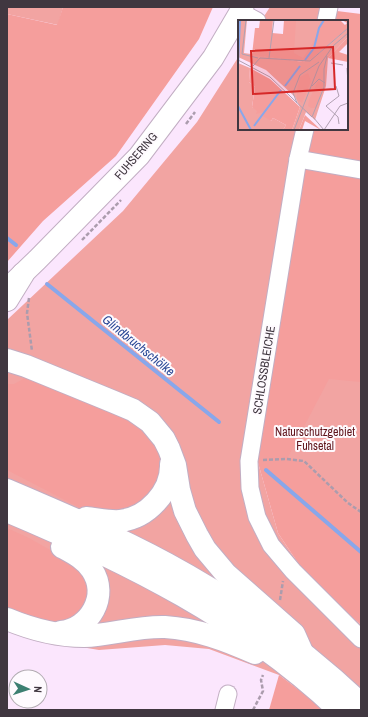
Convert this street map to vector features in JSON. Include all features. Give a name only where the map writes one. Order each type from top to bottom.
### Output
[{"type":"highway","points":[[7,300],[27,283]]},
{"type":"highway","points":[[12,357],[133,410],[157,430],[169,449],[185,511],[196,535],[205,549],[226,574],[294,634],[296,660]]},
{"type":"highway","points":[[63,514],[110,522],[121,521],[141,514],[157,501],[167,484],[171,467],[169,449]]},
{"type":"highway","points":[[7,490],[114,537],[167,564],[209,588],[256,619],[296,660],[339,710]]},
{"type":"highway","points":[[7,511],[104,554],[160,582],[242,632],[337,681],[361,704]]},
{"type":"highway","points":[[35,523],[46,536],[87,563],[92,570],[98,588],[96,605],[92,614],[86,621],[71,630],[53,633]]},
{"type":"highway","points":[[7,619],[32,628],[72,636],[84,636],[136,628],[180,628],[296,660]]},
{"type":"main road","name":"FUHSERING","points":[[7,288],[27,283],[139,156],[238,25]]},
{"type":"street","points":[[326,20],[329,7]]},
{"type":"street","name":"SCHLOSSBLEICHE","points":[[304,130],[250,461],[250,488],[257,517],[271,546],[361,639]]},
{"type":"street","points":[[298,159],[361,170]]},
{"type":"path","points":[[181,130],[195,112]]},
{"type":"path","points":[[79,243],[124,197]]},
{"type":"path","points":[[12,357],[31,356],[32,351],[27,313],[27,283]]},
{"type":"path","points":[[250,461],[286,459],[304,461],[348,503],[361,512]]},
{"type":"path","points":[[278,607],[283,581],[293,570]]},
{"type":"path","points":[[253,710],[263,691],[261,680],[263,675]]},
{"type":"green space","points":[[7,7],[63,7],[58,25],[7,14]]},
{"type":"green space","points":[[270,7],[338,7],[334,20],[262,20]]},
{"type":"green space","points":[[238,58],[238,130],[308,130],[255,452],[278,533],[308,578],[361,625],[361,710],[326,710],[279,675],[209,649],[165,645],[99,650],[28,638],[7,630],[7,320],[123,211],[197,122]]},
{"type":"green space","name":"Naturschutzgebiet Fuhsetal","points":[[361,272],[361,537],[279,470]]},
{"type":"shaded area","points":[[63,7],[213,7],[199,39],[116,156],[43,221],[7,262],[7,14],[57,25]]},
{"type":"shaded area","points":[[337,11],[361,14],[361,382],[329,379],[288,457],[303,463],[361,515],[361,625],[308,578],[278,533],[255,452],[308,130],[348,130],[348,20],[334,20]]},
{"type":"shaded area","points":[[27,377],[123,415],[152,439],[164,464],[157,489],[126,513],[86,511],[7,470],[7,384],[14,384]]},
{"type":"shaded area","points":[[7,528],[29,538],[75,564],[83,574],[88,586],[87,601],[75,620],[59,628],[7,614]]},
{"type":"shaded area","points":[[279,675],[326,710],[269,710]]},
{"type":"waterway","name":"Glindbruchschölke","points":[[7,238],[16,245]]},
{"type":"waterway","name":"Glindbruchschölke","points":[[47,284],[219,422]]},
{"type":"waterway","name":"Glindbruchschölke","points":[[266,470],[361,552]]}]
